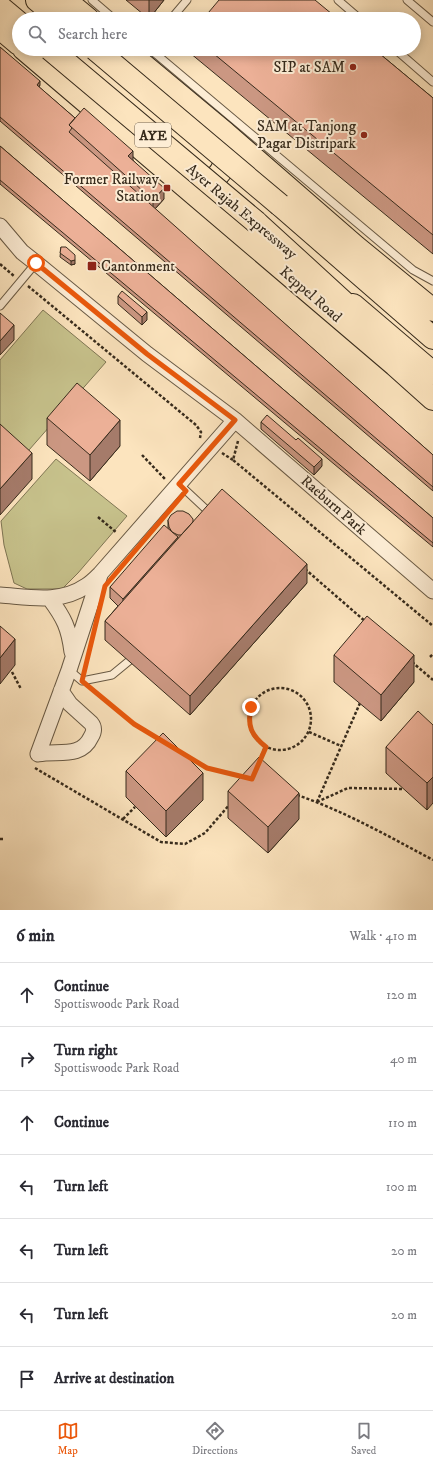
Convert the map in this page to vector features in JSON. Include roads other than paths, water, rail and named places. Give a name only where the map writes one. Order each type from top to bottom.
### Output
[{"type":"highway","points":[[37,0],[52,12]]},
{"type":"highway","points":[[65,0],[80,12]]},
{"type":"highway","points":[[0,7],[12,16]]},
{"type":"highway","points":[[0,28],[12,38]]},
{"type":"highway","name":"Keppel Road","points":[[32,56],[433,399]]},
{"type":"highway","name":"Ayer Rajah Expressway","points":[[58,56],[433,373]]},
{"type":"highway","name":"Ayer Rajah Expressway","points":[[103,56],[280,205],[433,338]]},
{"type":"highway","points":[[132,56],[225,133],[356,247],[433,310]]},
{"type":"highway","points":[[183,185],[198,187],[216,179],[224,167],[227,148],[225,133]]},
{"type":"highway","points":[[256,222],[433,383]]},
{"type":"highway","points":[[356,247],[403,275],[433,300]]},
{"type":"street","points":[[0,226],[22,252]]},
{"type":"street","points":[[0,238],[22,252]]},
{"type":"street","name":"Raeburn Park","points":[[22,252],[147,354],[238,423],[433,591]]},
{"type":"street","points":[[0,595],[50,599],[69,595],[86,586],[100,574],[174,479],[238,423]]},
{"type":"street","points":[[61,691],[70,704],[92,723],[94,732],[86,745],[75,751],[69,753],[44,752],[36,760],[71,663],[100,574]]},
{"type":"street","points":[[50,599],[62,616],[70,635],[71,663]]},
{"type":"lane","points":[[92,0],[106,12]]},
{"type":"lane","points":[[177,12],[187,0]]},
{"type":"lane","points":[[338,0],[352,12]]},
{"type":"lane","points":[[407,0],[433,22]]},
{"type":"lane","points":[[158,56],[413,270],[433,282]]},
{"type":"lane","points":[[403,56],[433,82]]},
{"type":"lane","points":[[0,306],[36,263]]},
{"type":"lane","points":[[174,479],[214,517]]},
{"type":"lane","points":[[71,663],[82,681],[112,676],[129,660]]},
{"type":"place","name":"SIP at SAM","points":[[353,67]]},
{"type":"place","name":"SAM at Tanjong Pagar Distripark","points":[[364,135]]},
{"type":"place","name":"Former Railway Station","points":[[167,188]]},
{"type":"place","name":"Cantonment","points":[[92,266]]}]
